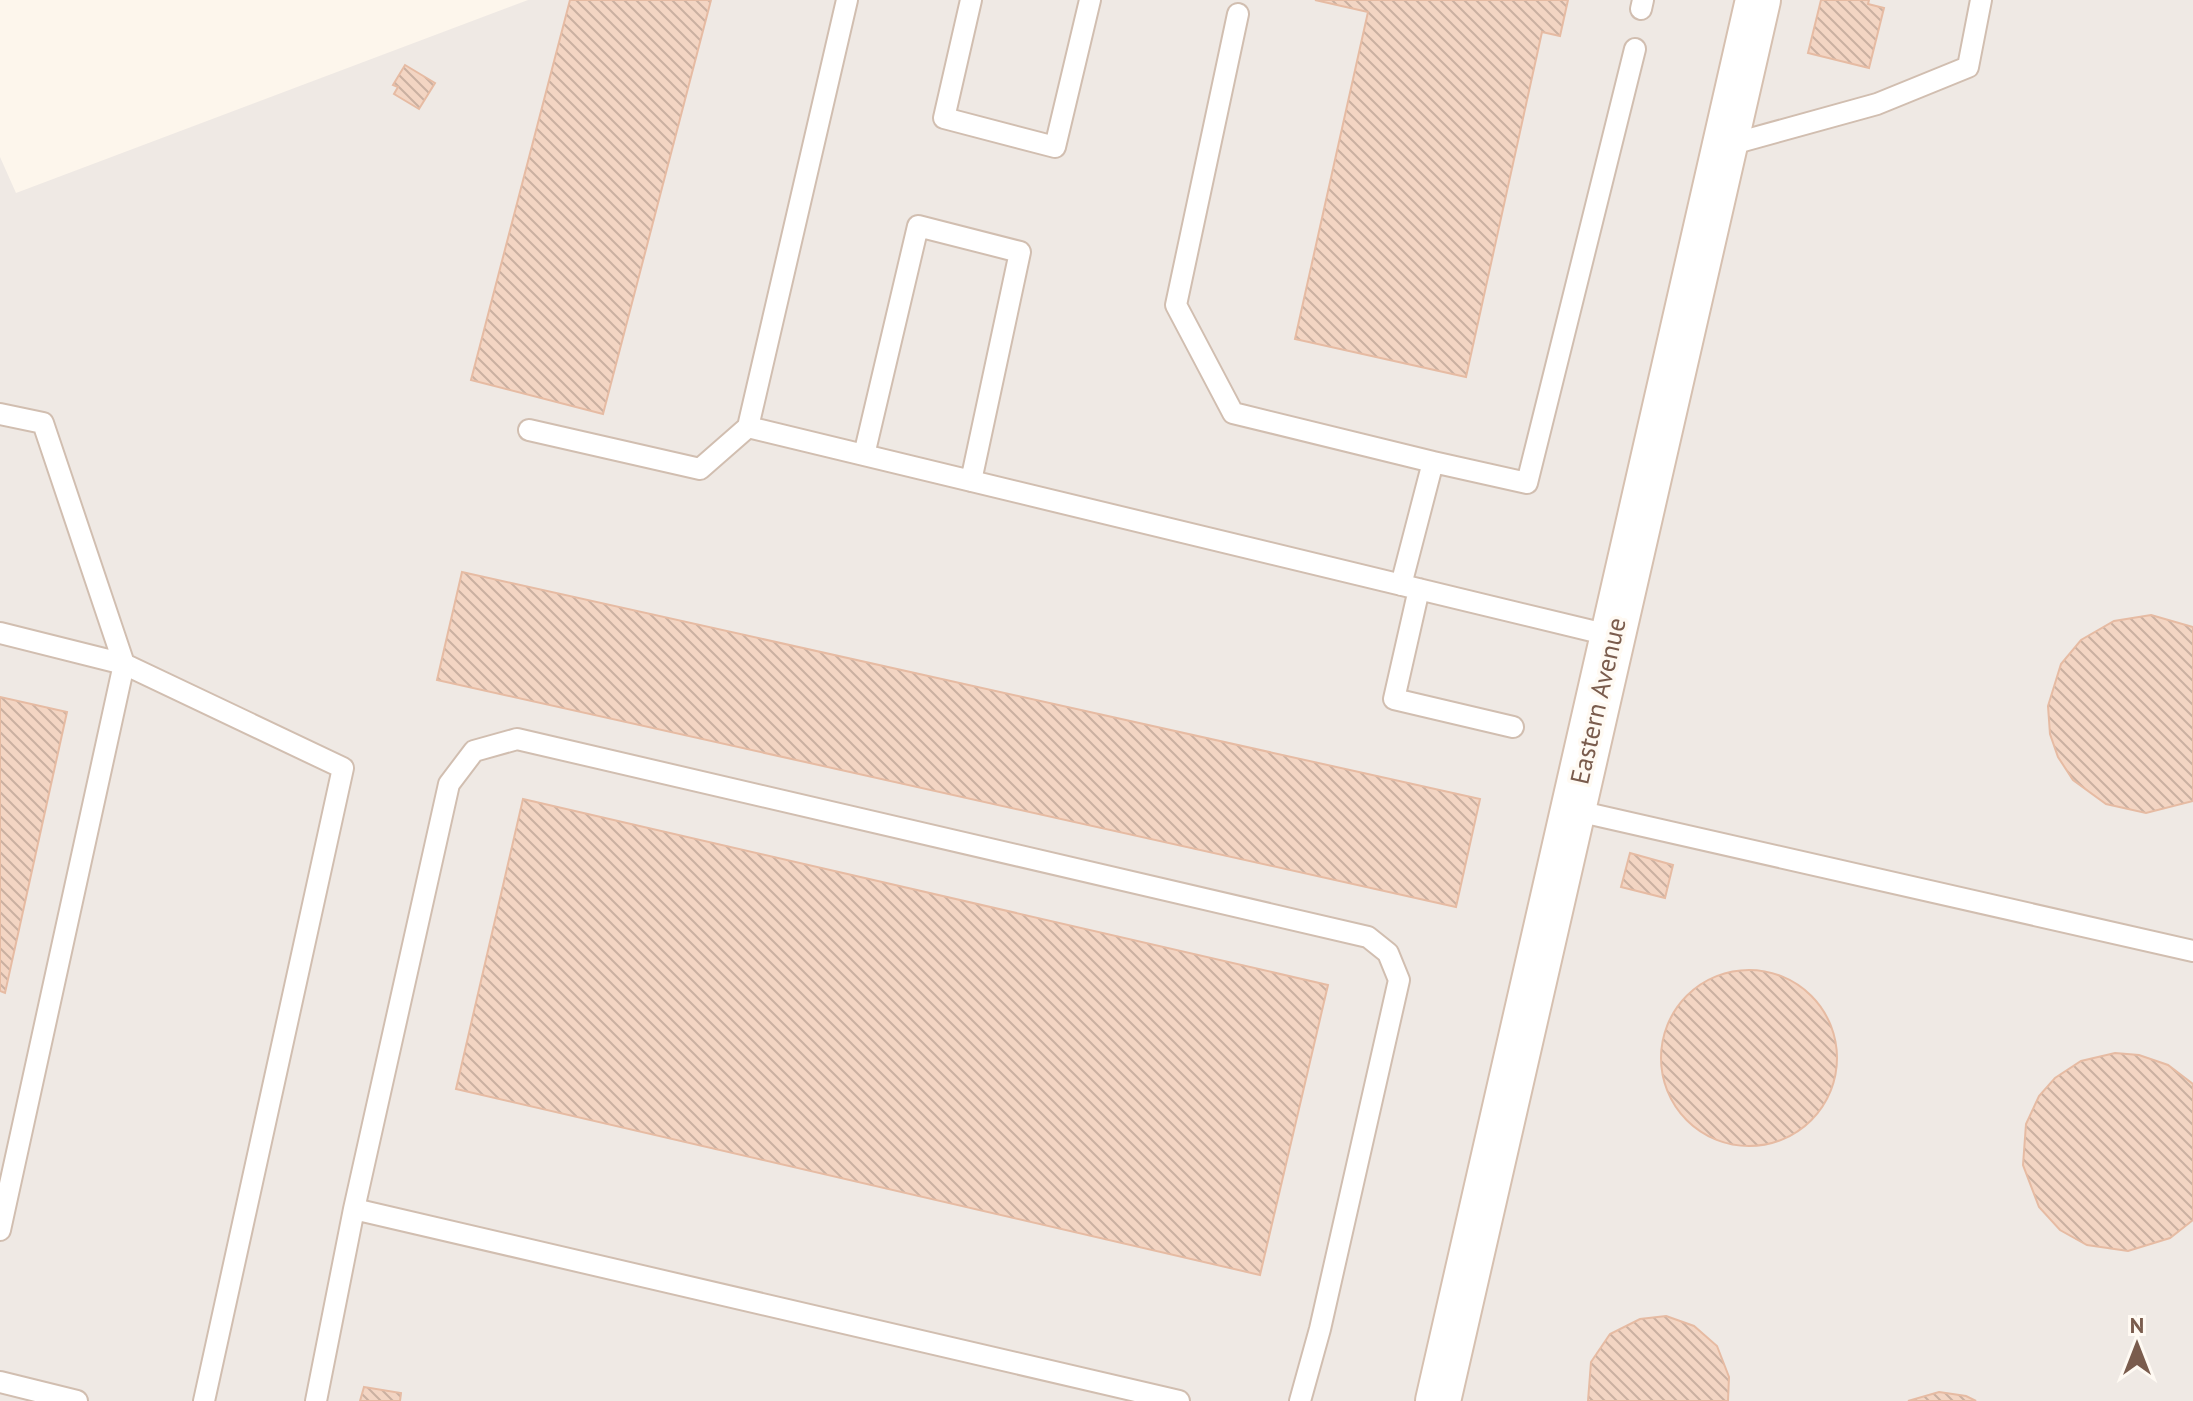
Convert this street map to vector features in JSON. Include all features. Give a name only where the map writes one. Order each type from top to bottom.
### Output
[{"type":"main road","name":"Eastern Avenue","points":[[1438,1401],[1758,0]]},
{"type":"lane","points":[[529,430],[700,469],[748,427],[847,0]]},
{"type":"lane","points":[[971,0],[944,118],[1055,147],[1090,0]]},
{"type":"lane","points":[[1724,146],[1877,104],[1968,67],[1981,0]]},
{"type":"lane","points":[[1238,14],[1176,305],[1233,413],[1527,483],[1635,49]]},
{"type":"lane","points":[[864,455],[918,226],[1020,252],[971,481]]},
{"type":"lane","points":[[0,414],[43,423],[124,664],[0,1230]]},
{"type":"lane","points":[[748,427],[1613,636]]},
{"type":"lane","points":[[1433,462],[1394,699],[1513,727]]},
{"type":"lane","points":[[0,633],[124,664],[343,768],[204,1401]]},
{"type":"lane","points":[[316,1401],[354,1209],[449,784],[474,751],[517,739],[1368,937],[1388,953],[1399,980],[1320,1329],[1300,1401]]},
{"type":"lane","points":[[1573,810],[2193,951]]},
{"type":"lane","points":[[354,1209],[1179,1401]]},
{"type":"lane","points":[[0,1382],[77,1401]]},
{"type":"shaded area","points":[[528,0],[2193,0],[2193,1401],[0,1401],[0,157],[16,193]]},
{"type":"building","points":[[570,0],[711,0],[603,414],[471,380]]},
{"type":"building","points":[[1315,0],[1568,0],[1560,36],[1542,32],[1466,377],[1295,339],[1368,12]]},
{"type":"building","points":[[1821,0],[1869,0],[1868,4],[1884,8],[1869,68],[1808,53]]},
{"type":"building","points":[[405,65],[435,83],[419,109],[394,94],[398,87],[393,85]]},
{"type":"building","points":[[462,572],[1480,799],[1456,907],[437,680]]},
{"type":"building","points":[[2151,615],[2193,627],[2193,801],[2146,813],[2106,804],[2073,780],[2058,757],[2050,734],[2048,706],[2061,664],[2081,640],[2114,621]]},
{"type":"building","points":[[0,697],[67,712],[5,993],[0,991]]},
{"type":"building","points":[[523,799],[1328,985],[1260,1275],[456,1089]]},
{"type":"building","points":[[1630,853],[1673,865],[1665,898],[1621,887]]},
{"type":"building","points":[[1749,970],[1783,977],[1811,996],[1830,1024],[1837,1058],[1830,1092],[1811,1120],[1783,1139],[1749,1146],[1715,1139],[1687,1120],[1668,1092],[1661,1058],[1668,1024],[1687,996],[1715,977]]},
{"type":"building","points":[[2115,1053],[2139,1055],[2168,1065],[2193,1084],[2193,1220],[2170,1238],[2128,1251],[2087,1245],[2060,1230],[2039,1207],[2023,1165],[2026,1124],[2039,1096],[2055,1078],[2081,1061]]},
{"type":"building","points":[[1666,1316],[1694,1326],[1717,1346],[1729,1377],[1728,1401],[1588,1401],[1591,1362],[1610,1334],[1640,1319]]},
{"type":"building","points":[[364,1387],[401,1393],[400,1401],[360,1401]]},
{"type":"building","points":[[1939,1392],[1966,1396],[1976,1401],[1908,1401]]}]
